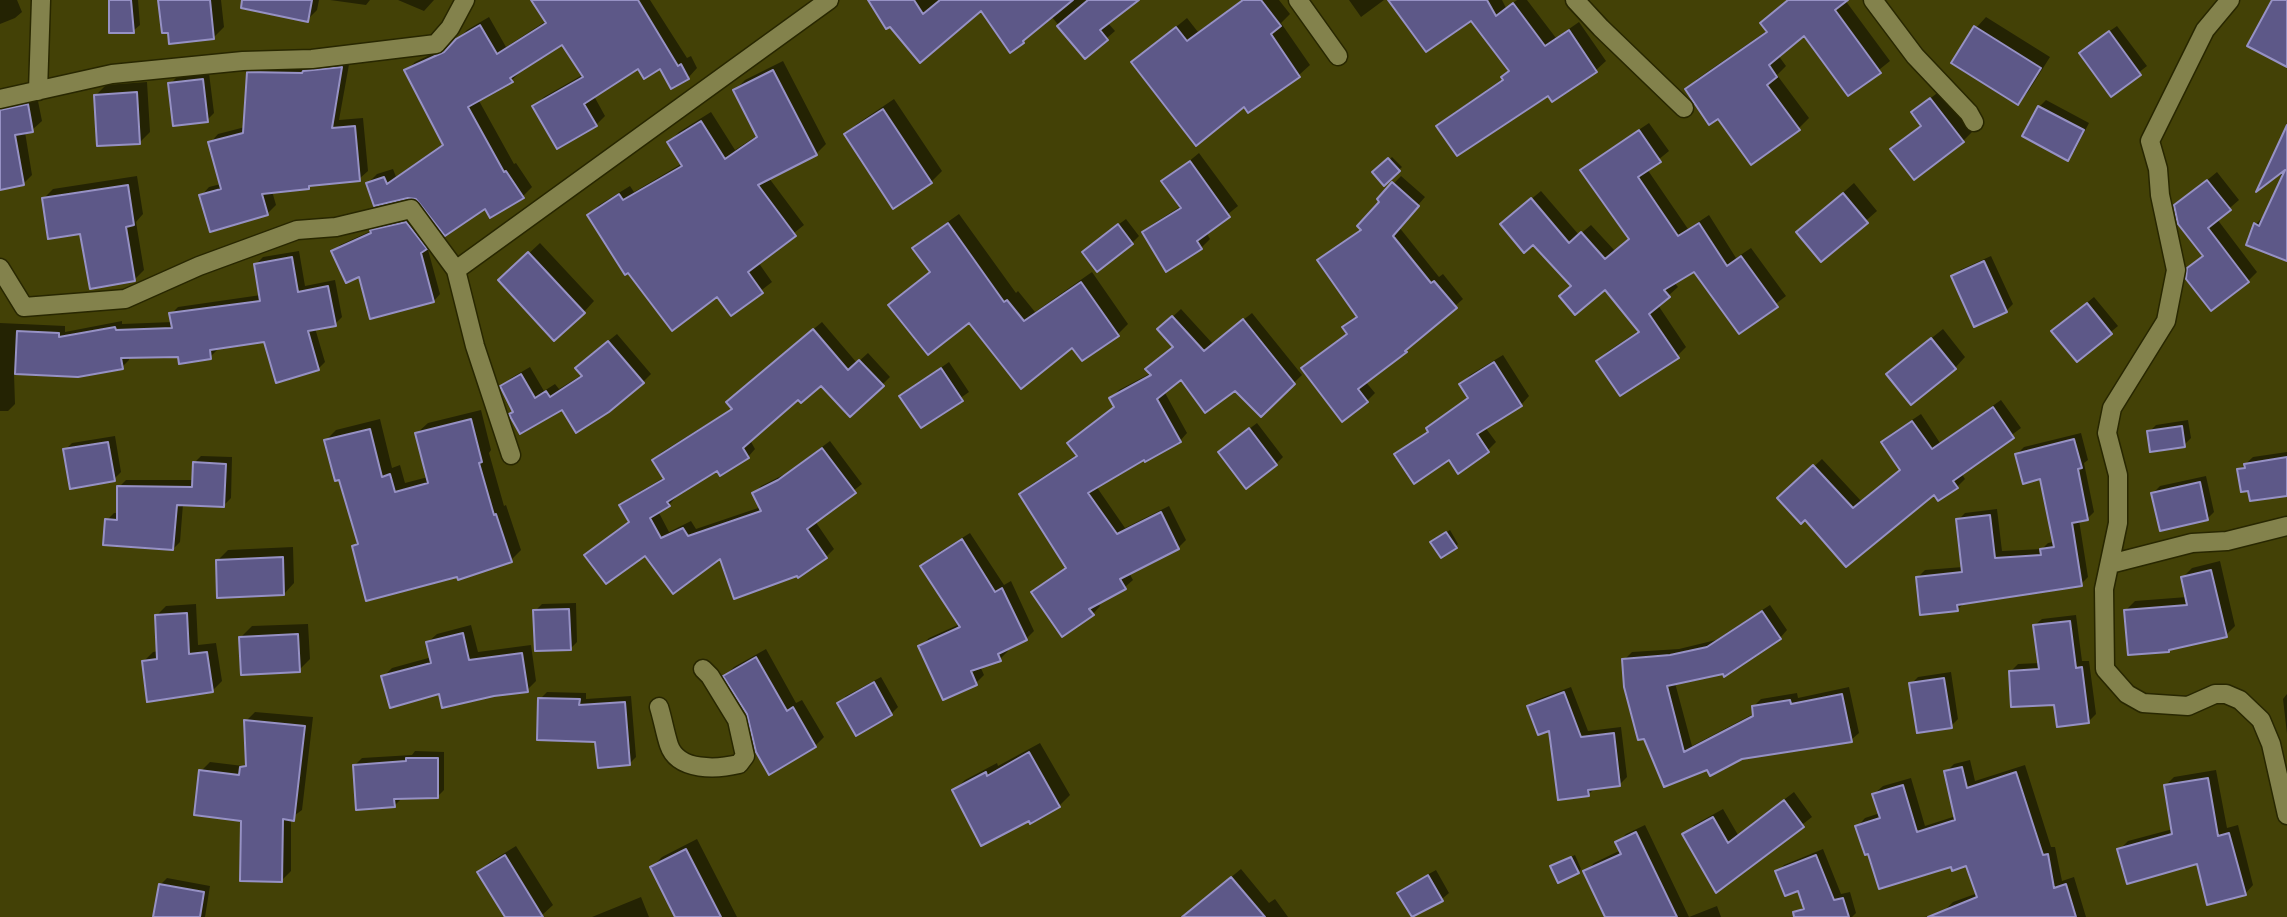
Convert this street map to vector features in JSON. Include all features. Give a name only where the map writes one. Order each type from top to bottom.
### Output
[{"type":"street","points":[[38,91],[41,0]]},
{"type":"street","points":[[0,99],[112,74],[243,61],[312,60],[436,44],[450,28],[465,0]]},
{"type":"street","points":[[456,270],[830,0]]},
{"type":"street","points":[[1298,0],[1338,56]]},
{"type":"street","points":[[1574,0],[1684,108]]},
{"type":"street","points":[[1873,0],[1915,56],[1969,113],[1974,122]]},
{"type":"street","points":[[2230,0],[2205,30],[2150,141],[2158,169],[2160,195],[2176,270],[2166,321],[2112,408],[2107,433],[2118,475],[2118,511],[2104,589],[2105,669],[2127,694],[2143,703],[2188,706],[2215,694],[2226,694],[2240,700],[2261,720],[2271,744],[2287,815]]},
{"type":"street","points":[[0,268],[24,307],[125,299],[199,267],[298,230],[336,226],[411,209],[456,270],[475,346],[511,455]]},
{"type":"street","points":[[2110,565],[2192,542],[2227,541],[2287,526]]},
{"type":"street","points":[[659,707],[669,745],[674,754],[688,764],[713,769],[739,764],[745,756],[737,720],[703,669]]},
{"type":"building","points":[[109,0],[131,0],[134,33],[109,33]]},
{"type":"building","points":[[158,0],[210,0],[214,39],[169,44],[168,33],[162,33]]},
{"type":"building","points":[[242,0],[312,0],[308,22],[241,8]]},
{"type":"building","points":[[531,0],[638,0],[678,66],[681,64],[689,79],[671,89],[660,69],[644,79],[638,69],[584,104],[597,126],[557,149],[532,106],[583,77],[562,45],[510,78],[513,82],[468,107],[504,172],[506,171],[524,198],[490,218],[485,209],[445,236],[416,199],[408,198],[374,206],[366,183],[384,177],[387,184],[443,145],[404,70],[444,52],[456,39],[480,25],[497,54],[546,23]]},
{"type":"building","points":[[868,0],[914,0],[923,14],[940,0],[1073,0],[1010,53],[981,11],[920,63],[890,27],[886,29]]},
{"type":"building","points":[[1088,0],[1139,0],[1100,30],[1108,40],[1085,59],[1057,26]]},
{"type":"building","points":[[1243,0],[1261,0],[1281,26],[1271,34],[1300,77],[1248,113],[1244,107],[1196,146],[1131,62],[1176,27],[1187,41]]},
{"type":"building","points":[[1388,0],[1487,0],[1496,16],[1513,3],[1545,46],[1569,30],[1597,72],[1552,102],[1548,96],[1457,156],[1436,126],[1503,80],[1501,77],[1509,71],[1471,21],[1426,52]]},
{"type":"building","points":[[1788,0],[1848,0],[1835,10],[1881,73],[1848,96],[1804,36],[1769,65],[1777,77],[1767,85],[1800,130],[1751,165],[1718,119],[1709,125],[1685,89],[1767,32],[1760,23]]},
{"type":"building","points":[[2272,0],[2287,0],[2287,67],[2247,46]]},
{"type":"building","points":[[1974,26],[2041,68],[2018,105],[1951,63]]},
{"type":"building","points":[[2109,31],[2141,75],[2111,97],[2079,53]]},
{"type":"building","points":[[342,67],[332,128],[355,126],[360,181],[262,194],[268,215],[210,232],[199,195],[221,189],[208,142],[243,133],[247,72],[302,73]]},
{"type":"building","points":[[773,70],[817,155],[758,185],[796,236],[748,272],[763,293],[731,316],[717,297],[672,331],[628,273],[625,275],[587,215],[619,194],[623,200],[682,166],[667,142],[701,121],[725,159],[757,137],[733,90]]},
{"type":"building","points":[[203,79],[208,122],[173,126],[168,83]]},
{"type":"building","points":[[137,92],[140,144],[97,146],[94,95]]},
{"type":"building","points":[[1930,98],[1964,142],[1914,180],[1890,149],[1921,126],[1911,112]]},
{"type":"building","points":[[28,104],[33,132],[15,135],[24,185],[0,190],[0,110]]},
{"type":"building","points":[[2038,106],[2084,130],[2068,161],[2022,136]]},
{"type":"building","points":[[883,109],[932,183],[893,209],[844,134]]},
{"type":"building","points":[[2287,125],[2287,261],[2246,245],[2254,223],[2259,226],[2285,170],[2256,192]]},
{"type":"building","points":[[1639,130],[1661,162],[1638,177],[1678,236],[1699,223],[1727,266],[1741,256],[1778,307],[1739,334],[1694,272],[1664,290],[1670,297],[1649,314],[1679,358],[1620,396],[1596,361],[1639,332],[1605,290],[1575,315],[1559,296],[1571,286],[1533,245],[1524,253],[1500,224],[1531,198],[1569,243],[1581,232],[1605,259],[1629,239],[1580,170]]},
{"type":"building","points":[[1388,158],[1400,171],[1384,186],[1372,172]]},
{"type":"building","points":[[1190,161],[1230,217],[1197,241],[1202,249],[1166,272],[1142,232],[1181,208],[1161,181]]},
{"type":"building","points":[[2207,180],[2231,210],[2208,228],[2249,282],[2211,311],[2186,279],[2187,268],[2203,256],[2178,224],[2174,205]]},
{"type":"building","points":[[1392,182],[1419,206],[1393,236],[1431,283],[1434,281],[1457,308],[1405,351],[1407,352],[1358,389],[1368,402],[1342,422],[1301,368],[1347,334],[1342,327],[1357,317],[1317,260],[1361,230],[1357,226],[1379,202],[1377,199]]},
{"type":"building","points":[[128,185],[134,225],[126,227],[135,281],[90,289],[80,234],[48,239],[42,198]]},
{"type":"building","points":[[1843,193],[1868,223],[1821,262],[1796,232]]},
{"type":"building","points":[[406,222],[427,249],[421,253],[434,302],[370,319],[359,277],[346,283],[331,251],[371,233],[370,230]]},
{"type":"building","points":[[948,223],[1004,302],[1007,300],[1024,321],[1081,282],[1119,336],[1082,361],[1072,348],[1021,389],[969,323],[928,355],[888,305],[930,272],[912,248]]},
{"type":"building","points":[[1118,224],[1133,244],[1097,272],[1082,252]]},
{"type":"building","points":[[528,252],[585,313],[554,341],[498,280]]},
{"type":"building","points":[[292,257],[298,292],[328,286],[336,326],[308,331],[319,370],[276,383],[264,342],[210,350],[211,359],[179,364],[178,357],[121,358],[123,369],[78,377],[15,374],[17,331],[59,333],[59,337],[115,327],[116,330],[172,328],[169,313],[260,301],[254,264]]},
{"type":"building","points":[[1984,261],[2007,312],[1974,327],[1951,276]]},
{"type":"building","points":[[2087,303],[2112,334],[2077,362],[2051,331]]},
{"type":"building","points":[[1172,316],[1204,351],[1243,319],[1295,384],[1261,417],[1235,391],[1205,413],[1181,380],[1157,399],[1181,442],[1088,493],[1117,534],[1161,512],[1179,549],[1120,579],[1126,589],[1089,609],[1094,615],[1062,637],[1031,592],[1066,568],[1019,494],[1077,456],[1067,443],[1114,407],[1109,398],[1151,375],[1145,369],[1173,347],[1157,329]]},
{"type":"building","points":[[813,329],[848,370],[859,360],[884,386],[850,417],[821,386],[801,403],[798,400],[743,448],[749,458],[720,476],[717,471],[667,502],[670,506],[650,518],[661,538],[683,528],[688,536],[761,511],[752,493],[778,480],[822,448],[856,493],[807,529],[827,558],[798,578],[797,576],[734,599],[720,559],[673,594],[645,556],[606,584],[584,555],[629,522],[619,505],[664,479],[652,460],[732,409],[726,402]]},
{"type":"building","points":[[1931,338],[1956,369],[1911,405],[1886,374]]},
{"type":"building","points":[[608,341],[644,383],[609,412],[576,433],[562,410],[520,434],[509,414],[513,412],[500,386],[521,374],[535,398],[546,391],[550,397],[582,376],[575,368]]},
{"type":"building","points":[[1494,362],[1522,406],[1477,434],[1489,452],[1458,474],[1449,460],[1414,484],[1394,454],[1428,432],[1426,428],[1468,398],[1459,384]]},
{"type":"building","points":[[941,368],[963,401],[921,428],[899,396]]},
{"type":"building","points":[[1993,407],[2014,438],[1953,481],[1958,488],[1938,501],[1934,495],[1846,567],[1805,520],[1801,524],[1777,498],[1813,465],[1853,508],[1900,470],[1881,442],[1912,421],[1932,449]]},
{"type":"building","points":[[471,419],[482,462],[479,463],[494,515],[496,514],[512,562],[458,580],[457,577],[366,601],[352,546],[358,544],[339,480],[335,481],[324,440],[370,429],[382,477],[390,474],[395,492],[428,483],[415,433]]},
{"type":"building","points":[[2182,426],[2185,447],[2150,452],[2147,431]]},
{"type":"building","points":[[1249,428],[1277,465],[1246,489],[1218,452]]},
{"type":"building","points":[[2074,439],[2082,468],[2078,469],[2088,520],[2072,523],[2082,586],[1957,605],[1958,611],[1920,615],[1916,577],[1962,572],[1956,519],[1990,515],[1995,558],[2041,555],[2040,549],[2054,547],[2040,479],[2023,484],[2015,454]]},
{"type":"building","points":[[108,442],[115,481],[70,489],[63,449]]},
{"type":"building","points":[[2287,457],[2287,496],[2250,501],[2248,491],[2241,492],[2237,469],[2245,468],[2244,464]]},
{"type":"building","points":[[193,462],[226,464],[224,507],[177,505],[173,550],[103,545],[105,519],[117,520],[117,486],[192,487]]},
{"type":"building","points":[[2200,482],[2208,520],[2160,531],[2151,493]]},
{"type":"building","points":[[1446,532],[1457,548],[1441,558],[1430,542]]},
{"type":"building","points":[[962,539],[995,592],[1002,588],[1027,640],[998,654],[1001,661],[971,671],[977,685],[943,700],[918,646],[960,627],[920,566]]},
{"type":"building","points":[[283,557],[284,595],[217,598],[216,560]]},
{"type":"building","points":[[2211,570],[2227,637],[2169,652],[2128,655],[2124,610],[2187,605],[2181,577]]},
{"type":"building","points":[[569,609],[571,650],[535,651],[533,610]]},
{"type":"building","points":[[1762,611],[1781,639],[1724,677],[1723,674],[1667,686],[1684,752],[1753,716],[1752,706],[1790,700],[1791,704],[1842,694],[1852,742],[1742,759],[1710,776],[1707,770],[1664,787],[1644,739],[1638,740],[1624,687],[1622,659],[1670,655],[1707,647]]},
{"type":"building","points":[[187,613],[189,654],[207,652],[213,692],[147,702],[142,661],[157,659],[155,615]]},
{"type":"building","points":[[2070,621],[2076,668],[2082,667],[2089,723],[2057,727],[2054,705],[2011,707],[2009,671],[2039,669],[2033,625]]},
{"type":"building","points":[[463,633],[469,660],[522,653],[528,692],[494,696],[442,708],[439,694],[390,708],[381,676],[431,663],[426,642]]},
{"type":"building","points":[[298,634],[300,672],[241,675],[239,637]]},
{"type":"building","points":[[756,657],[787,711],[793,707],[816,747],[769,775],[756,752],[747,714],[723,676]]},
{"type":"building","points":[[1944,678],[1952,728],[1917,733],[1909,683]]},
{"type":"building","points":[[874,682],[892,715],[856,736],[837,703]]},
{"type":"building","points":[[1564,692],[1581,737],[1614,733],[1620,786],[1588,790],[1589,796],[1558,800],[1549,731],[1538,735],[1527,706]]},
{"type":"building","points":[[538,698],[580,699],[579,705],[625,702],[630,765],[598,768],[595,742],[537,740]]},
{"type":"building","points":[[244,720],[305,726],[294,821],[283,819],[282,882],[240,881],[241,821],[194,815],[199,770],[239,775],[240,767],[246,766]]},
{"type":"building","points":[[1029,752],[1060,807],[981,846],[952,790],[986,772],[987,776]]},
{"type":"building","points":[[406,758],[438,758],[438,798],[394,799],[395,807],[356,810],[353,765],[406,761]]},
{"type":"building","points":[[1962,767],[1967,788],[2016,772],[2043,855],[2048,854],[2054,888],[2066,884],[2076,917],[1928,917],[1977,897],[1966,866],[1952,871],[1951,867],[1879,889],[1868,854],[1865,855],[1855,826],[1880,818],[1872,794],[1903,785],[1917,832],[1955,820],[1944,771]]},
{"type":"building","points":[[2208,778],[2218,836],[2229,833],[2246,895],[2207,905],[2197,864],[2127,884],[2117,849],[2172,834],[2164,785]]},
{"type":"building","points":[[1784,800],[1804,827],[1716,893],[1682,834],[1713,817],[1728,843]]},
{"type":"building","points":[[1636,832],[1677,917],[1605,917],[1583,871],[1621,854],[1615,842]]},
{"type":"building","points":[[686,849],[721,917],[675,917],[650,867]]},
{"type":"building","points":[[505,855],[543,917],[505,917],[477,872]]},
{"type":"building","points":[[1816,855],[1834,900],[1843,898],[1849,917],[1794,917],[1793,912],[1804,909],[1798,891],[1785,896],[1775,871]]},
{"type":"building","points":[[1571,857],[1579,873],[1558,883],[1550,866]]},
{"type":"building","points":[[1428,875],[1443,901],[1412,917],[1397,893]]},
{"type":"building","points":[[1231,877],[1265,917],[1182,917]]},
{"type":"building","points":[[159,884],[204,892],[200,917],[153,917]]}]
